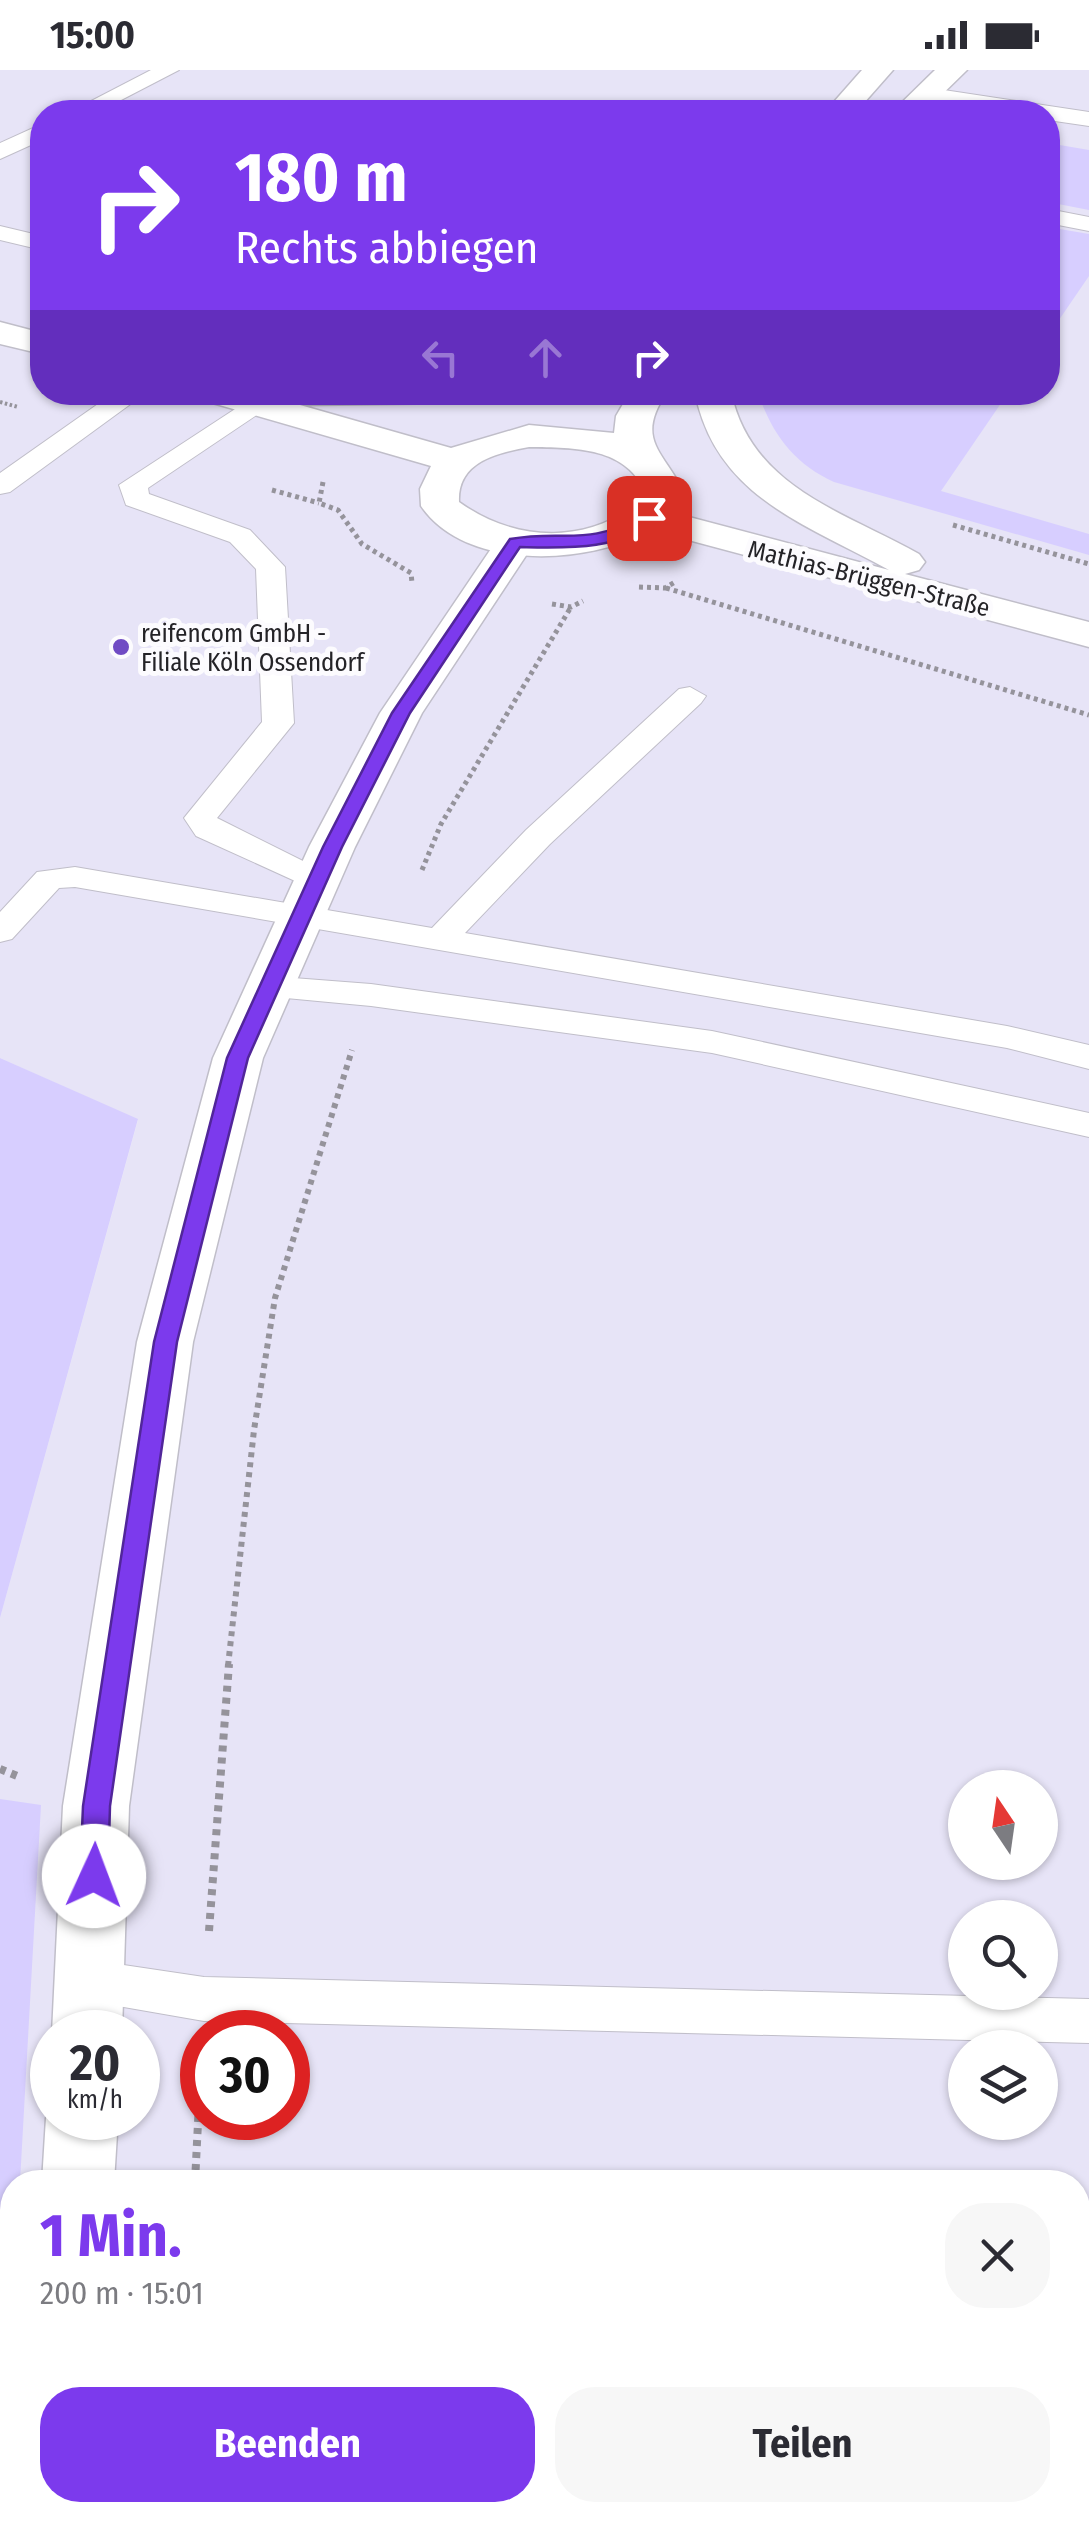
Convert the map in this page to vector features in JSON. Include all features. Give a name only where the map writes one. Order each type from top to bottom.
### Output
[{"type":"street","points":[[851,100],[878,70]]},
{"type":"street","points":[[919,100],[952,70]]},
{"type":"street","points":[[0,333],[30,341]]},
{"type":"street","points":[[286,405],[456,460]]},
{"type":"street","points":[[576,407],[530,436],[474,450],[456,460],[443,474],[437,490],[440,506],[478,532],[516,542],[582,543],[626,531],[649,518],[667,498],[662,476],[630,440],[631,424],[642,405]]},
{"type":"street","points":[[716,405],[723,431],[750,466],[820,522],[908,564],[944,596]]},
{"type":"street","points":[[530,436],[607,442],[642,456]]},
{"type":"street","name":"Mathias-Brüggen-Straße","points":[[649,518],[1089,636]]},
{"type":"street","points":[[89,2007],[96,1806],[165,1342],[238,1058],[309,900],[401,713],[516,542]]},
{"type":"street","points":[[79,2170],[81,2140]]},
{"type":"lane","points":[[106,100],[168,70]]},
{"type":"lane","points":[[1060,114],[1087,115]]},
{"type":"lane","points":[[0,152],[30,137]]},
{"type":"lane","points":[[1060,218],[1089,224]]},
{"type":"lane","points":[[0,232],[30,240]]},
{"type":"lane","points":[[0,486],[114,405]]},
{"type":"lane","points":[[253,405],[133,485],[136,500],[240,536],[270,566],[278,722],[200,818],[208,829],[309,900],[396,933],[1007,1037],[1089,1057]]},
{"type":"lane","points":[[440,939],[538,836],[690,696]]},
{"type":"lane","points":[[0,932],[49,879],[75,876],[309,900]]},
{"type":"lane","points":[[268,987],[371,995],[712,1042],[1089,1125]]},
{"type":"lane","points":[[89,2007],[204,1999],[1089,2020]]},
{"type":"path","points":[[665,588],[1089,714]]},
{"type":"path","points":[[396,933],[441,824],[571,607]]},
{"type":"path","points":[[204,1999],[221,1733],[254,1430],[275,1298],[371,995]]},
{"type":"path","points":[[196,2170],[197,2140]]},
{"type":"shaded area","points":[[0,70],[1089,70],[1089,2170],[0,2170],[0,1618],[138,1120],[0,1058]]},
{"type":"shaded area","points":[[1060,145],[1089,150],[1089,210],[1060,204]]},
{"type":"shaded area","points":[[1060,229],[1089,234],[1089,276],[1060,318]]},
{"type":"shaded area","points":[[763,405],[1000,405],[941,491],[1089,534],[1089,555],[834,482],[796,457],[770,422]]},
{"type":"shaded area","points":[[0,1058],[138,1119],[0,1618]]},
{"type":"shaded area","points":[[0,1799],[41,1805],[21,2170],[0,2170]]},
{"type":"place","name":"reifencom GmbH - Filiale Köln Ossendorf","points":[[121,647]]},
{"type":"route","points":[[94,1876],[96,1806],[165,1342],[238,1058],[332,847],[401,713],[516,542],[582,543],[626,531],[649,518]]}]
